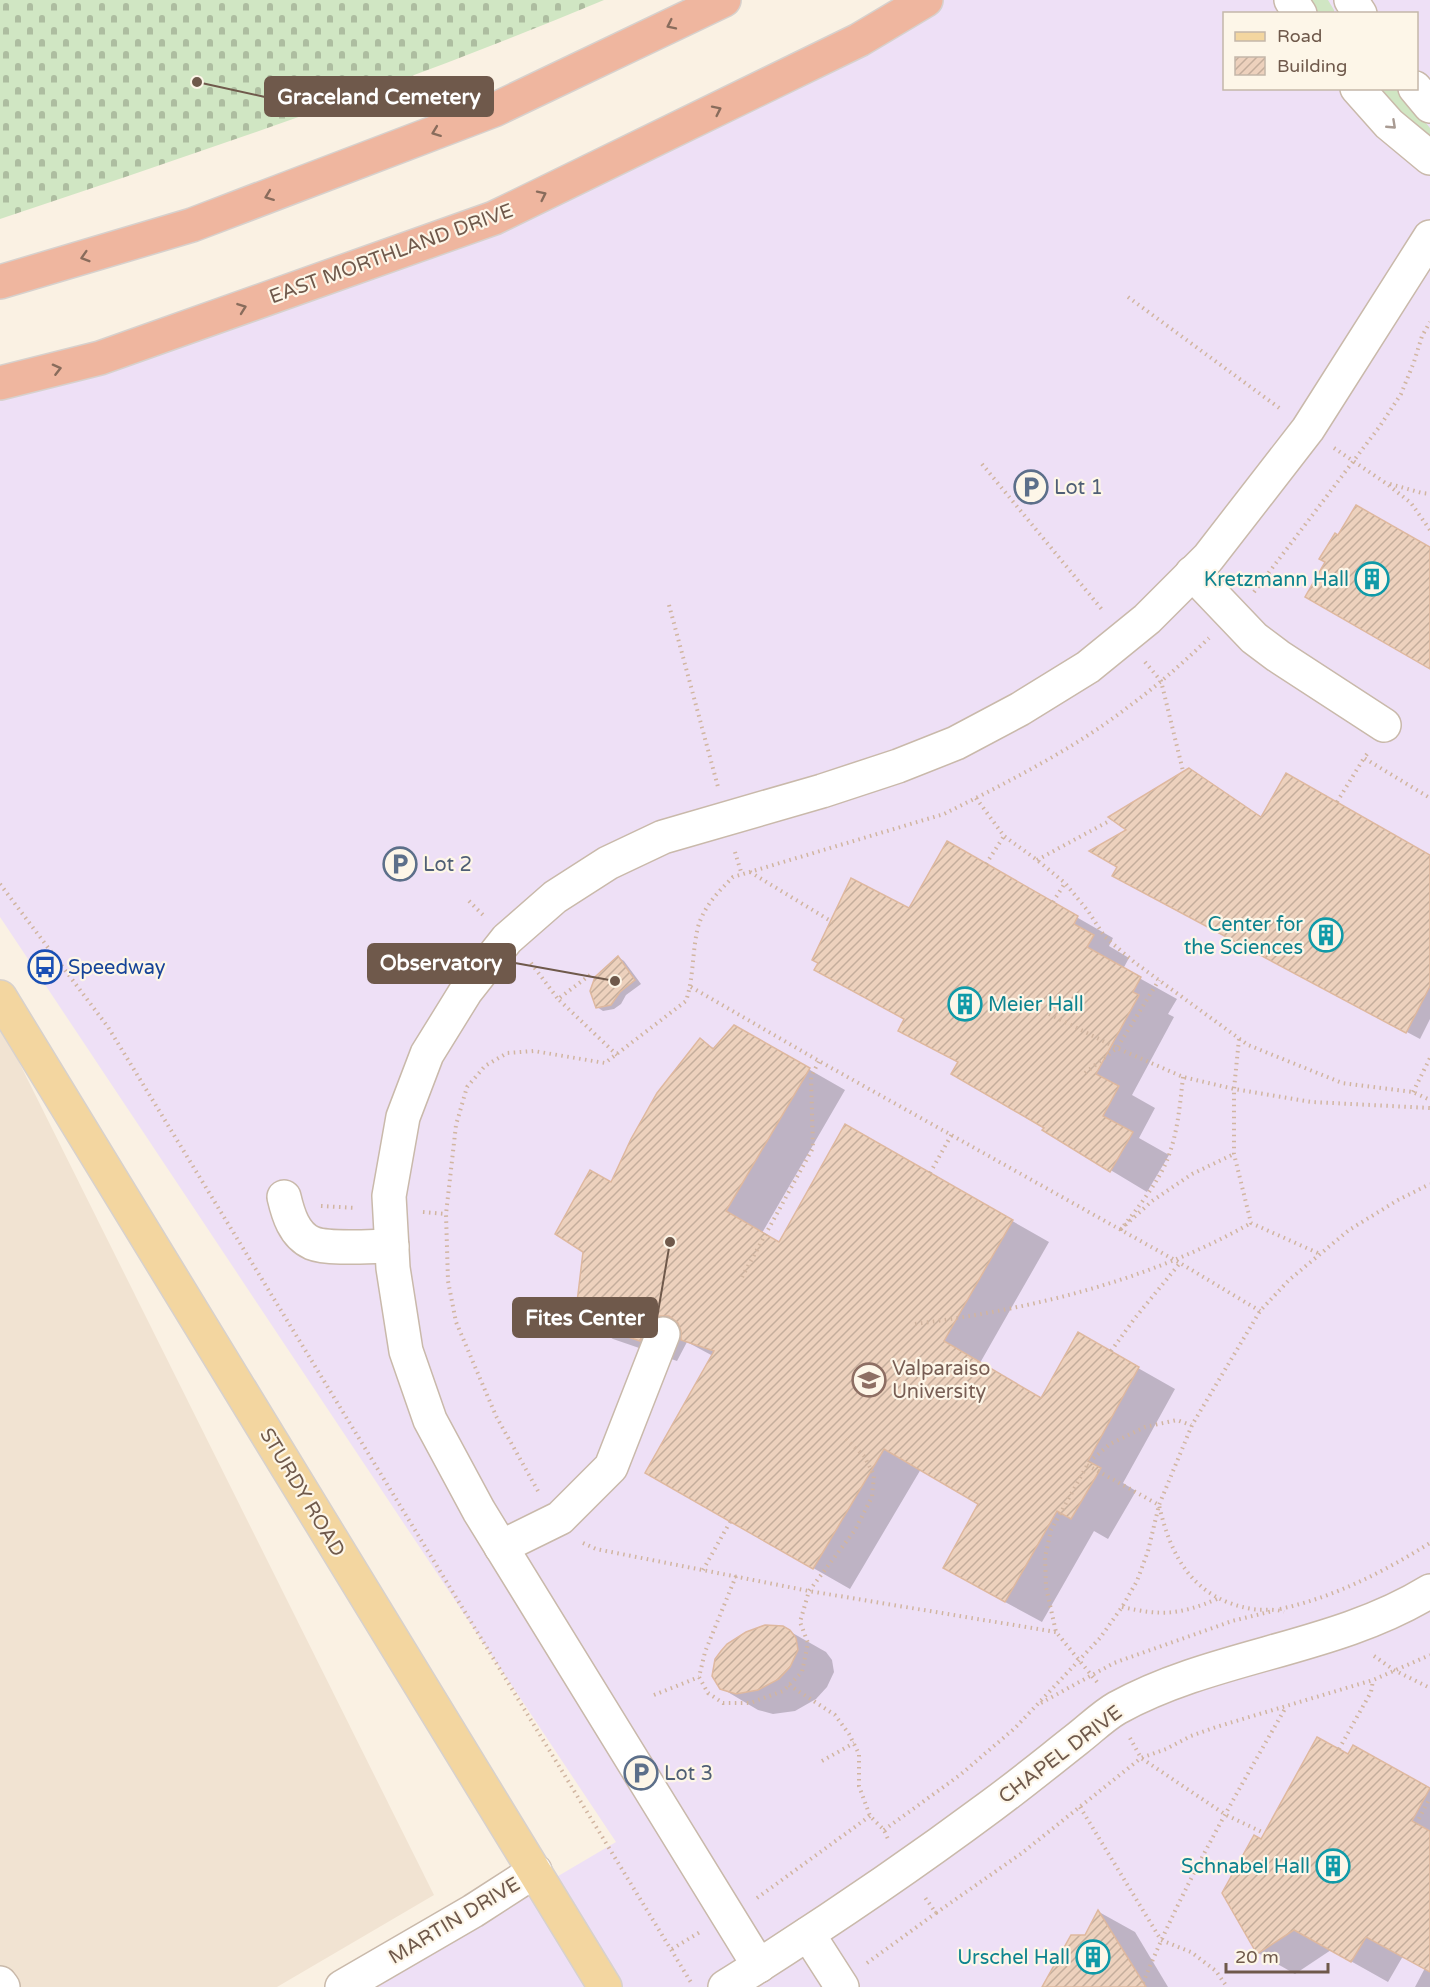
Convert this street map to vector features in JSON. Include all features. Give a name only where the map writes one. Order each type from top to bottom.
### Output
[{"type":"highway","points":[[0,282],[192,225],[494,110],[724,0]]},
{"type":"highway","name":"EAST MORTHLAND DRIVE","points":[[0,383],[100,358],[494,218],[859,40],[926,0]]},
{"type":"main road","name":"STURDY ROAD","points":[[0,998],[605,1987]]},
{"type":"street","points":[[1359,90],[1389,124],[1430,158]]},
{"type":"street","points":[[1417,90],[1430,106]]},
{"type":"street","points":[[759,1966],[479,1511],[430,1420],[406,1351],[393,1268],[389,1197],[403,1117],[427,1054],[466,991],[507,939],[555,897],[608,863],[663,837],[898,766],[956,743],[1020,709],[1088,667],[1125,637],[1147,619],[1208,558],[1308,429],[1430,237]]},
{"type":"street","points":[[1192,573],[1254,638],[1384,725]]},
{"type":"street","points":[[284,1197],[289,1216],[299,1233],[313,1243],[332,1246],[392,1246]]},
{"type":"street","points":[[501,1547],[560,1518],[611,1467],[663,1334]]},
{"type":"street","name":"CHAPEL DRIVE","points":[[725,1987],[808,1934],[941,1843],[1011,1792],[1114,1710],[1145,1694],[1197,1673],[1290,1647],[1385,1614],[1430,1591]]},
{"type":"street","name":"MARTIN DRIVE","points":[[342,1987],[473,1911],[535,1871]]},
{"type":"street","points":[[808,1934],[840,1985]]},
{"type":"street","points":[[0,1983],[3,1987]]},
{"type":"path","points":[[540,1494],[496,1416],[456,1322],[448,1281],[446,1214],[456,1125],[467,1087],[484,1066],[507,1053],[534,1051],[605,1063],[686,1001],[699,925],[712,898],[733,877],[944,814],[1071,745],[1127,709],[1180,665],[1248,601],[1380,426],[1401,394],[1422,336],[1430,322]]},
{"type":"path","points":[[982,464],[1161,681],[1183,771]]},
{"type":"path","points":[[1387,484],[1430,494]]},
{"type":"path","points":[[669,605],[725,819],[742,874]]},
{"type":"path","points":[[1337,802],[1384,725]]},
{"type":"path","points":[[1364,758],[1430,798]]},
{"type":"path","points":[[976,798],[1004,836],[1065,883],[1088,911],[1105,937],[1248,1045],[1342,1083],[1413,1092],[1430,1100]]},
{"type":"path","points":[[1037,860],[1111,820]]},
{"type":"path","points":[[986,864],[1004,836]]},
{"type":"path","points":[[749,872],[834,923]]},
{"type":"path","points":[[1053,902],[1065,883]]},
{"type":"path","points":[[0,884],[108,1027],[694,1987]]},
{"type":"path","points":[[590,975],[558,999],[617,1055]]},
{"type":"path","points":[[1085,1073],[1117,1048],[1159,980]]},
{"type":"path","points":[[690,987],[1178,1261],[1260,1311]]},
{"type":"path","points":[[1049,1014],[1117,1048],[1183,1077],[1234,1089],[1312,1102],[1430,1108]]},
{"type":"path","points":[[1239,1039],[1234,1089],[1234,1154],[1251,1223]]},
{"type":"path","points":[[1413,1092],[1430,1058]]},
{"type":"path","points":[[742,1277],[813,1148],[811,1077],[819,1061]]},
{"type":"path","points":[[1121,1229],[1144,1199],[1169,1157],[1179,1117],[1183,1077]]},
{"type":"path","points":[[930,1173],[952,1134]]},
{"type":"path","points":[[1121,1229],[1152,1201],[1184,1180],[1234,1154]]},
{"type":"path","points":[[789,1685],[835,1715],[854,1743],[859,1754],[859,1786],[870,1816],[884,1830],[960,1775],[1015,1728],[1100,1638],[1122,1607],[1137,1581],[1148,1551],[1159,1505],[1192,1425],[1260,1311],[1289,1280],[1349,1230],[1398,1200],[1430,1184]]},
{"type":"path","points":[[1251,1223],[1320,1254]]},
{"type":"path","points":[[915,1324],[974,1317],[1066,1296],[1147,1272],[1178,1261],[1251,1223]]},
{"type":"path","points":[[1111,1351],[1178,1261]]},
{"type":"path","points":[[1093,1675],[1056,1632],[1046,1587],[1045,1557],[1051,1530],[1087,1465],[1110,1444],[1145,1427],[1177,1420],[1192,1425]]},
{"type":"path","points":[[736,1576],[705,1652],[699,1677],[708,1693],[723,1703],[750,1703],[783,1691],[802,1672],[808,1643],[800,1622],[809,1592],[855,1530],[872,1497],[874,1475],[864,1456],[843,1436]]},
{"type":"path","points":[[1087,1465],[1159,1505],[1169,1540],[1181,1564],[1197,1582],[1217,1599],[1252,1609],[1278,1610],[1310,1603],[1364,1582],[1430,1543]]},
{"type":"path","points":[[702,1570],[730,1522]]},
{"type":"path","points":[[580,1543],[596,1549],[809,1592],[1056,1632]]},
{"type":"path","points":[[1122,1607],[1149,1613],[1169,1614],[1185,1611],[1217,1599]]},
{"type":"path","points":[[840,1985],[936,1913],[988,1878],[1142,1758],[1191,1736],[1253,1715],[1287,1707],[1373,1680],[1430,1655]]},
{"type":"path","points":[[654,1695],[699,1677]]},
{"type":"path","points":[[1339,1749],[1371,1692],[1373,1680]]},
{"type":"path","points":[[1143,1983],[1161,1940],[1226,1815],[1287,1707]]},
{"type":"path","points":[[822,1761],[854,1743]]},
{"type":"path","points":[[1142,1758],[1226,1815],[1264,1833]]},
{"type":"path","points":[[1416,1824],[1430,1798]]},
{"type":"path","points":[[1080,1807],[1161,1940],[1191,1952],[1215,1971],[1227,1987]]},
{"type":"path","points":[[750,1902],[768,1892],[870,1816]]},
{"type":"path","points":[[923,1895],[936,1913]]},
{"type":"path","points":[[672,1949],[703,1931]]},
{"type":"shaded area","name":"Valparaiso University","points":[[926,0],[1430,0],[1430,1987],[369,1987],[616,1842],[0,917],[0,390],[494,218]]},
{"type":"shaded area","points":[[0,1024],[434,1895],[277,1987],[0,1987]]},
{"type":"green space","points":[[0,0],[604,0],[379,88],[0,219]]},
{"type":"green space","points":[[1306,0],[1328,0],[1334,10],[1334,12],[1314,12]]},
{"type":"green space","points":[[1377,90],[1399,90],[1430,128],[1430,138]]},
{"type":"building","name":"Kretzmann Hall","points":[[1356,505],[1430,547],[1430,669],[1305,597],[1325,562],[1319,559],[1335,533],[1338,535]]},
{"type":"building","name":"Center for the Sciences","points":[[1189,768],[1261,817],[1286,773],[1430,855],[1430,986],[1406,1033],[1112,876],[1117,867],[1089,851],[1126,830],[1108,817]]},
{"type":"building","name":"Meier Hall","points":[[947,841],[1078,916],[1074,924],[1094,935],[1087,947],[1141,977],[1133,992],[1139,995],[1096,1074],[1119,1086],[1103,1116],[1133,1132],[1110,1172],[1042,1130],[1044,1128],[951,1074],[958,1062],[898,1031],[904,1019],[814,970],[818,963],[812,960],[851,878],[909,908]]},
{"type":"building","points":[[618,956],[635,980],[620,992],[611,1005],[596,1008],[590,991],[595,977]]},
{"type":"building","points":[[734,1025],[810,1068],[726,1211],[779,1242],[845,1124],[1013,1220],[944,1341],[1041,1398],[1078,1332],[1139,1367],[1088,1461],[1101,1468],[1071,1519],[1057,1511],[1005,1602],[943,1568],[978,1504],[884,1449],[813,1569],[645,1473],[714,1351],[681,1340],[678,1323],[669,1316],[660,1316],[651,1320],[640,1341],[575,1319],[583,1252],[555,1234],[590,1170],[611,1182],[631,1139],[657,1093],[700,1038],[713,1049]]},
{"type":"building","points":[[765,1625],[783,1626],[790,1630],[796,1638],[798,1650],[790,1667],[779,1679],[758,1690],[736,1694],[720,1689],[712,1676],[715,1659],[727,1644],[746,1632]]},
{"type":"building","name":"Schnabel Hall","points":[[1317,1737],[1348,1754],[1353,1745],[1430,1788],[1412,1821],[1430,1831],[1430,1972],[1366,1937],[1351,1962],[1294,1930],[1257,1954],[1222,1893],[1254,1835],[1261,1839]]},
{"type":"building","name":"Urschel Hall","points":[[1098,1910],[1146,1987],[1042,1987],[1071,1935],[1085,1935]]},
{"type":"place","name":"Graceland Cemetery","points":[[197,82]]},
{"type":"place","name":"Lot 1","points":[[1031,487]]},
{"type":"place","name":"Kretzmann Hall","points":[[1372,579]]},
{"type":"place","name":"Lot 2","points":[[400,864]]},
{"type":"place","name":"Center for the Sciences","points":[[1326,935]]},
{"type":"place","name":"Speedway","points":[[45,967]]},
{"type":"place","name":"Observatory","points":[[615,981]]},
{"type":"place","name":"Meier Hall","points":[[965,1004]]},
{"type":"place","name":"Fites Center","points":[[670,1242]]},
{"type":"place","name":"Valparaiso University","points":[[869,1380]]},
{"type":"place","name":"Lot 3","points":[[641,1773]]},
{"type":"place","name":"Schnabel Hall","points":[[1333,1866]]},
{"type":"place","name":"Urschel Hall","points":[[1093,1957]]}]
